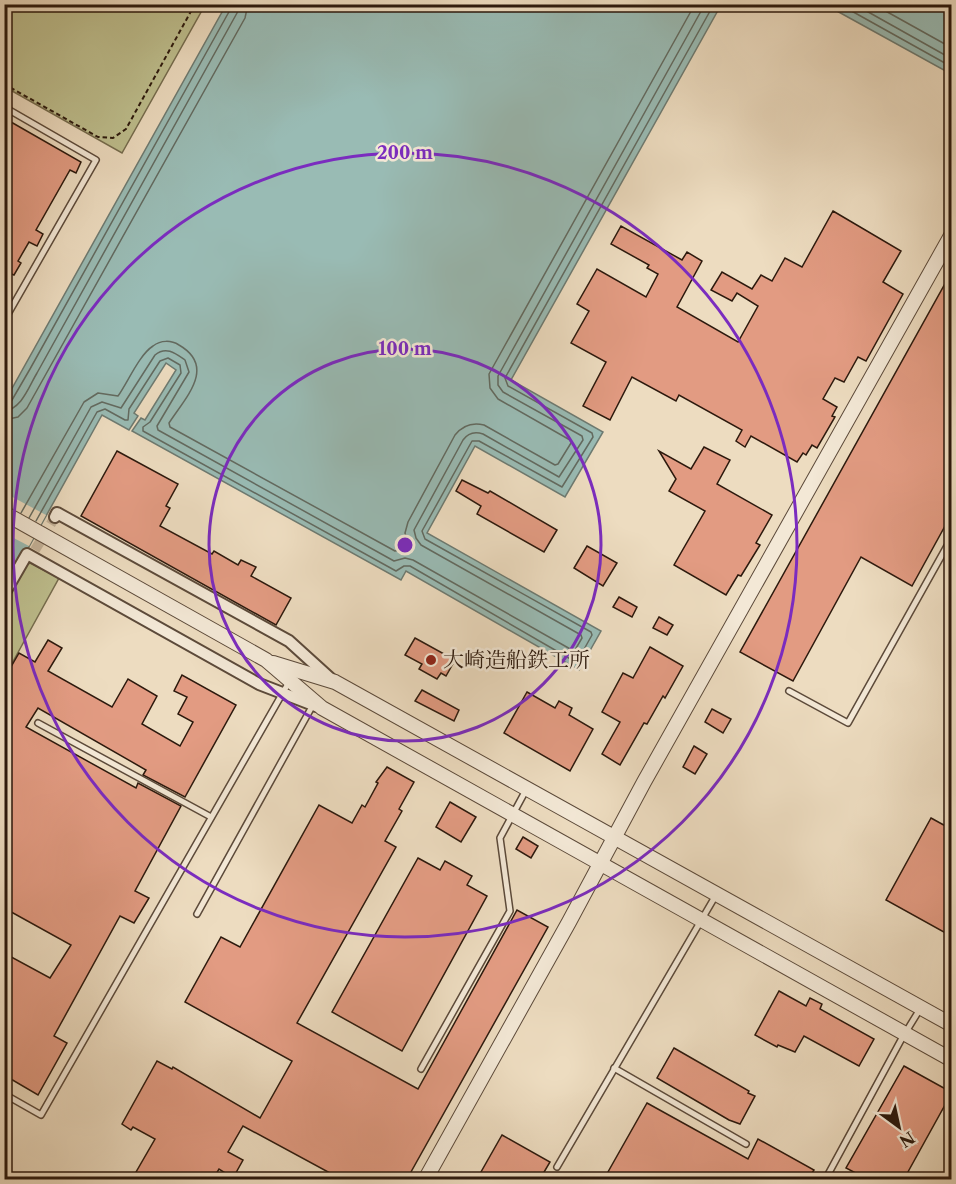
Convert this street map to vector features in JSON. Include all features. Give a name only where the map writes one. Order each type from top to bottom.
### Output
[{"type":"street","points":[[425,1179],[951,234]]},
{"type":"street","points":[[4,513],[266,660],[317,705],[951,1060]]},
{"type":"street","points":[[55,517],[57,513],[289,641],[335,682],[951,1025]]},
{"type":"street","points":[[4,594],[27,554],[34,554],[259,684],[290,681],[335,682]]},
{"type":"lane","points":[[4,108],[96,160],[4,321]]},
{"type":"lane","points":[[789,692],[848,723],[951,537]]},
{"type":"lane","points":[[4,1094],[41,1115],[290,681]]},
{"type":"lane","points":[[197,914],[317,705]]},
{"type":"lane","points":[[38,723],[212,817]]},
{"type":"lane","points":[[421,1069],[510,911],[500,838],[527,788]]},
{"type":"lane","points":[[557,1167],[716,893]]},
{"type":"lane","points":[[825,1179],[921,1007]]},
{"type":"lane","points":[[614,1068],[746,1144]]},
{"type":"path","points":[[4,84],[98,137],[113,138],[126,129],[195,4]]},
{"type":"green space","points":[[5,4],[205,5],[122,153],[5,87]]},
{"type":"green space","points":[[30,563],[59,578],[5,676],[5,605],[26,565]]},
{"type":"water","points":[[226,5],[721,5],[511,380],[603,432],[565,497],[475,446],[427,533],[601,631],[579,670],[406,571],[401,580],[132,431],[141,418],[145,420],[176,370],[166,363],[134,413],[138,416],[129,430],[102,415],[5,590],[5,401]]},
{"type":"water","points":[[826,5],[951,5],[951,74]]},
{"type":"pier","points":[[5,493],[46,515],[29,546],[4,533]]},
{"type":"building","points":[[4,118],[81,162],[76,173],[70,170],[36,230],[43,234],[37,246],[29,242],[18,261],[21,263],[14,275],[4,271]]},
{"type":"building","points":[[833,211],[901,251],[883,282],[903,294],[866,361],[858,357],[844,382],[835,378],[823,399],[837,407],[832,416],[835,417],[817,448],[812,445],[806,455],[803,453],[797,462],[751,436],[745,447],[736,441],[742,430],[679,395],[676,401],[632,377],[610,420],[583,406],[606,362],[571,343],[589,311],[577,304],[597,269],[646,297],[658,274],[647,268],[649,265],[611,244],[621,226],[682,260],[687,252],[702,261],[677,307],[738,342],[758,306],[737,293],[732,301],[711,290],[722,272],[752,289],[761,275],[772,281],[785,258],[802,267]]},
{"type":"building","points":[[951,273],[951,515],[912,586],[861,557],[793,681],[740,652]]},
{"type":"building","points":[[704,447],[730,460],[717,484],[772,515],[756,543],[760,545],[726,595],[674,565],[705,511],[669,491],[676,479],[659,451],[691,469]]},
{"type":"building","points":[[117,451],[178,484],[166,506],[170,508],[160,526],[212,554],[214,551],[238,565],[241,560],[256,567],[251,576],[291,598],[276,625],[81,516]]},
{"type":"building","points":[[462,480],[488,493],[490,491],[557,530],[544,552],[477,514],[481,506],[456,491]]},
{"type":"building","points":[[587,546],[617,563],[603,586],[574,568]]},
{"type":"building","points":[[619,597],[637,607],[632,617],[613,607]]},
{"type":"building","points":[[659,617],[673,625],[667,635],[653,628]]},
{"type":"building","points":[[415,638],[455,660],[446,676],[441,673],[437,679],[419,669],[422,664],[405,655]]},
{"type":"building","points":[[48,640],[62,648],[48,671],[112,707],[128,679],[157,696],[142,724],[180,746],[193,722],[178,714],[187,697],[174,691],[182,675],[236,705],[185,797],[143,775],[146,770],[38,708],[26,727],[136,788],[138,783],[181,806],[135,891],[149,898],[134,923],[120,916],[54,1036],[67,1043],[38,1095],[4,1075],[4,953],[50,978],[71,945],[4,908],[4,679],[19,653],[35,662]]},
{"type":"building","points":[[650,647],[683,666],[665,698],[663,696],[647,724],[644,723],[620,765],[602,754],[620,722],[602,712],[623,673],[633,678]]},
{"type":"building","points":[[422,690],[459,710],[454,721],[415,701]]},
{"type":"building","points":[[527,692],[555,708],[559,701],[572,708],[569,715],[593,729],[570,771],[504,733]]},
{"type":"building","points":[[712,709],[731,719],[723,733],[705,722]]},
{"type":"building","points":[[694,746],[707,754],[695,774],[683,767]]},
{"type":"building","points":[[387,767],[414,782],[399,809],[402,811],[385,841],[396,847],[297,1023],[418,1089],[517,910],[548,927],[407,1179],[341,1179],[243,1126],[228,1152],[243,1160],[233,1178],[219,1169],[213,1179],[132,1179],[155,1139],[133,1127],[131,1130],[122,1124],[157,1061],[172,1069],[173,1067],[260,1118],[292,1061],[185,1002],[221,937],[240,947],[319,805],[352,823],[362,805],[365,807],[378,783],[376,782]]},
{"type":"building","points":[[450,802],[476,817],[461,842],[436,827]]},
{"type":"building","points":[[931,818],[951,829],[951,936],[886,900]]},
{"type":"building","points":[[523,837],[538,846],[531,858],[516,849]]},
{"type":"building","points":[[418,858],[440,870],[445,861],[472,876],[467,885],[487,896],[402,1051],[332,1012]]},
{"type":"building","points":[[779,991],[806,1006],[810,998],[822,1004],[820,1009],[874,1039],[859,1066],[804,1036],[795,1052],[778,1045],[777,1047],[755,1035]]},
{"type":"building","points":[[674,1048],[755,1096],[740,1124],[729,1120],[657,1078]]},
{"type":"building","points":[[904,1066],[951,1094],[904,1179],[867,1179],[846,1168]]},
{"type":"building","points":[[647,1103],[748,1159],[758,1139],[814,1170],[808,1179],[604,1179]]},
{"type":"building","points":[[502,1135],[550,1162],[540,1179],[477,1179]]},
{"type":"tunnel","points":[[35,550],[55,517]]},
{"type":"place","name":"大崎造船鉄工所","points":[[431,660]]}]
